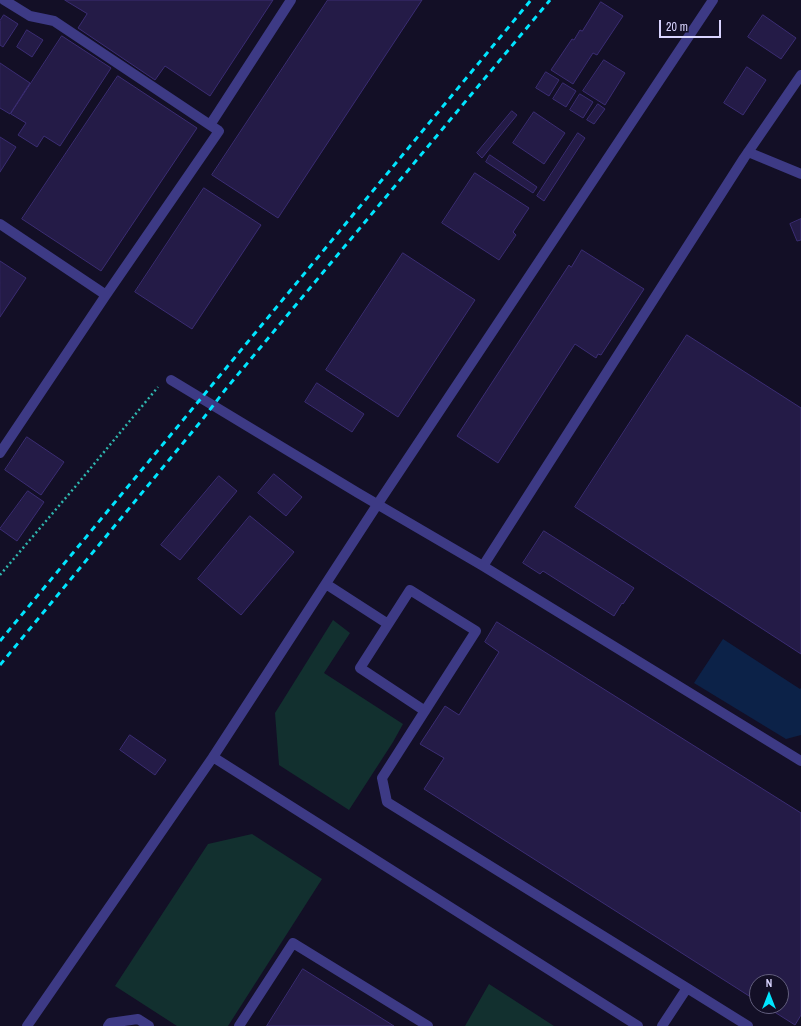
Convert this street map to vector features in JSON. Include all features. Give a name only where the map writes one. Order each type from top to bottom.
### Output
[{"type":"street","points":[[0,453],[106,295],[219,131],[54,21],[30,16],[4,0]]},
{"type":"street","points":[[210,125],[291,0]]},
{"type":"street","points":[[27,1026],[213,757],[377,505],[713,0]]},
{"type":"street","points":[[483,566],[748,152],[801,75]]},
{"type":"street","points":[[748,152],[801,174]]},
{"type":"street","points":[[0,224],[106,295]]},
{"type":"street","points":[[171,380],[377,505],[483,566],[800,759]]},
{"type":"street","points":[[326,584],[388,624]]},
{"type":"street","points":[[425,711],[360,668],[410,590],[476,631],[425,711],[382,778],[387,802],[748,1026]]},
{"type":"street","points":[[213,757],[638,1026]]},
{"type":"street","points":[[238,1026],[293,942],[428,1026]]},
{"type":"street","points":[[662,1026],[687,988]]},
{"type":"street","points":[[108,1026],[110,1023],[138,1019],[149,1026]]},
{"type":"path","points":[[0,575],[165,378],[171,380]]},
{"type":"green space","points":[[333,620],[350,633],[324,673],[403,724],[349,810],[279,765],[275,713]]},
{"type":"green space","points":[[252,834],[322,879],[228,1026],[177,1026],[115,986],[208,844]]},
{"type":"green space","points":[[489,984],[554,1026],[465,1026]]},
{"type":"water","points":[[723,639],[800,689],[801,688],[801,735],[786,739],[694,683]]},
{"type":"building","points":[[65,0],[273,0],[210,96],[165,66],[155,80],[78,28],[87,14]]},
{"type":"building","points":[[328,0],[422,0],[278,218],[212,175]]},
{"type":"building","points":[[601,2],[623,16],[597,55],[593,53],[573,84],[551,70],[572,39],[574,40],[580,30],[582,31]]},
{"type":"building","points":[[4,15],[18,24],[3,47],[0,45],[0,21]]},
{"type":"building","points":[[763,15],[796,38],[781,59],[748,37]]},
{"type":"building","points":[[27,30],[43,40],[32,57],[17,47]]},
{"type":"building","points":[[62,36],[111,68],[60,146],[44,136],[37,147],[18,135],[26,123],[11,114]]},
{"type":"building","points":[[604,60],[625,73],[605,105],[583,91]]},
{"type":"building","points":[[0,63],[30,83],[10,114],[0,108]]},
{"type":"building","points":[[747,67],[766,80],[743,115],[724,103]]},
{"type":"building","points":[[546,72],[559,80],[549,96],[536,88]]},
{"type":"building","points":[[118,76],[197,128],[101,271],[22,219]]},
{"type":"building","points":[[563,83],[576,91],[566,107],[553,99]]},
{"type":"building","points":[[580,94],[593,102],[583,118],[570,110]]},
{"type":"building","points":[[598,104],[605,109],[594,124],[587,120]]},
{"type":"building","points":[[512,111],[517,115],[482,158],[477,153]]},
{"type":"building","points":[[534,112],[565,133],[544,164],[513,143]]},
{"type":"building","points":[[578,133],[585,138],[544,201],[537,196]]},
{"type":"building","points":[[0,137],[16,147],[0,172]]},
{"type":"building","points":[[490,155],[537,187],[533,193],[486,162]]},
{"type":"building","points":[[475,173],[529,208],[513,232],[516,235],[499,260],[442,223]]},
{"type":"building","points":[[204,188],[261,225],[192,329],[135,292]]},
{"type":"building","points":[[801,219],[801,240],[797,241],[790,224]]},
{"type":"building","points":[[582,250],[644,289],[601,355],[598,354],[596,358],[575,344],[498,463],[457,436],[569,265],[571,267]]},
{"type":"building","points":[[403,253],[475,300],[398,417],[326,370]]},
{"type":"building","points":[[0,261],[26,278],[0,317]]},
{"type":"building","points":[[687,335],[801,408],[801,654],[575,507]]},
{"type":"building","points":[[317,383],[364,414],[352,432],[305,402]]},
{"type":"building","points":[[27,437],[64,462],[41,495],[5,470]]},
{"type":"building","points":[[274,474],[302,497],[286,516],[258,493]]},
{"type":"building","points":[[219,476],[237,491],[180,560],[161,545]]},
{"type":"building","points":[[28,491],[44,502],[17,541],[0,529]]},
{"type":"building","points":[[250,516],[294,552],[241,615],[198,579]]},
{"type":"building","points":[[544,531],[634,588],[614,616],[543,571],[540,574],[523,563]]},
{"type":"building","points":[[497,622],[801,813],[801,1015],[795,1025],[778,1014],[789,1014],[789,974],[749,974],[749,996],[424,789],[444,758],[420,744],[445,706],[459,715],[499,652],[485,642]]},
{"type":"building","points":[[130,735],[166,760],[155,775],[120,750]]},
{"type":"building","points":[[303,969],[394,1026],[267,1026]]},
{"type":"railway","points":[[0,641],[531,0]]},
{"type":"railway","points":[[0,665],[225,390],[550,0]]}]
